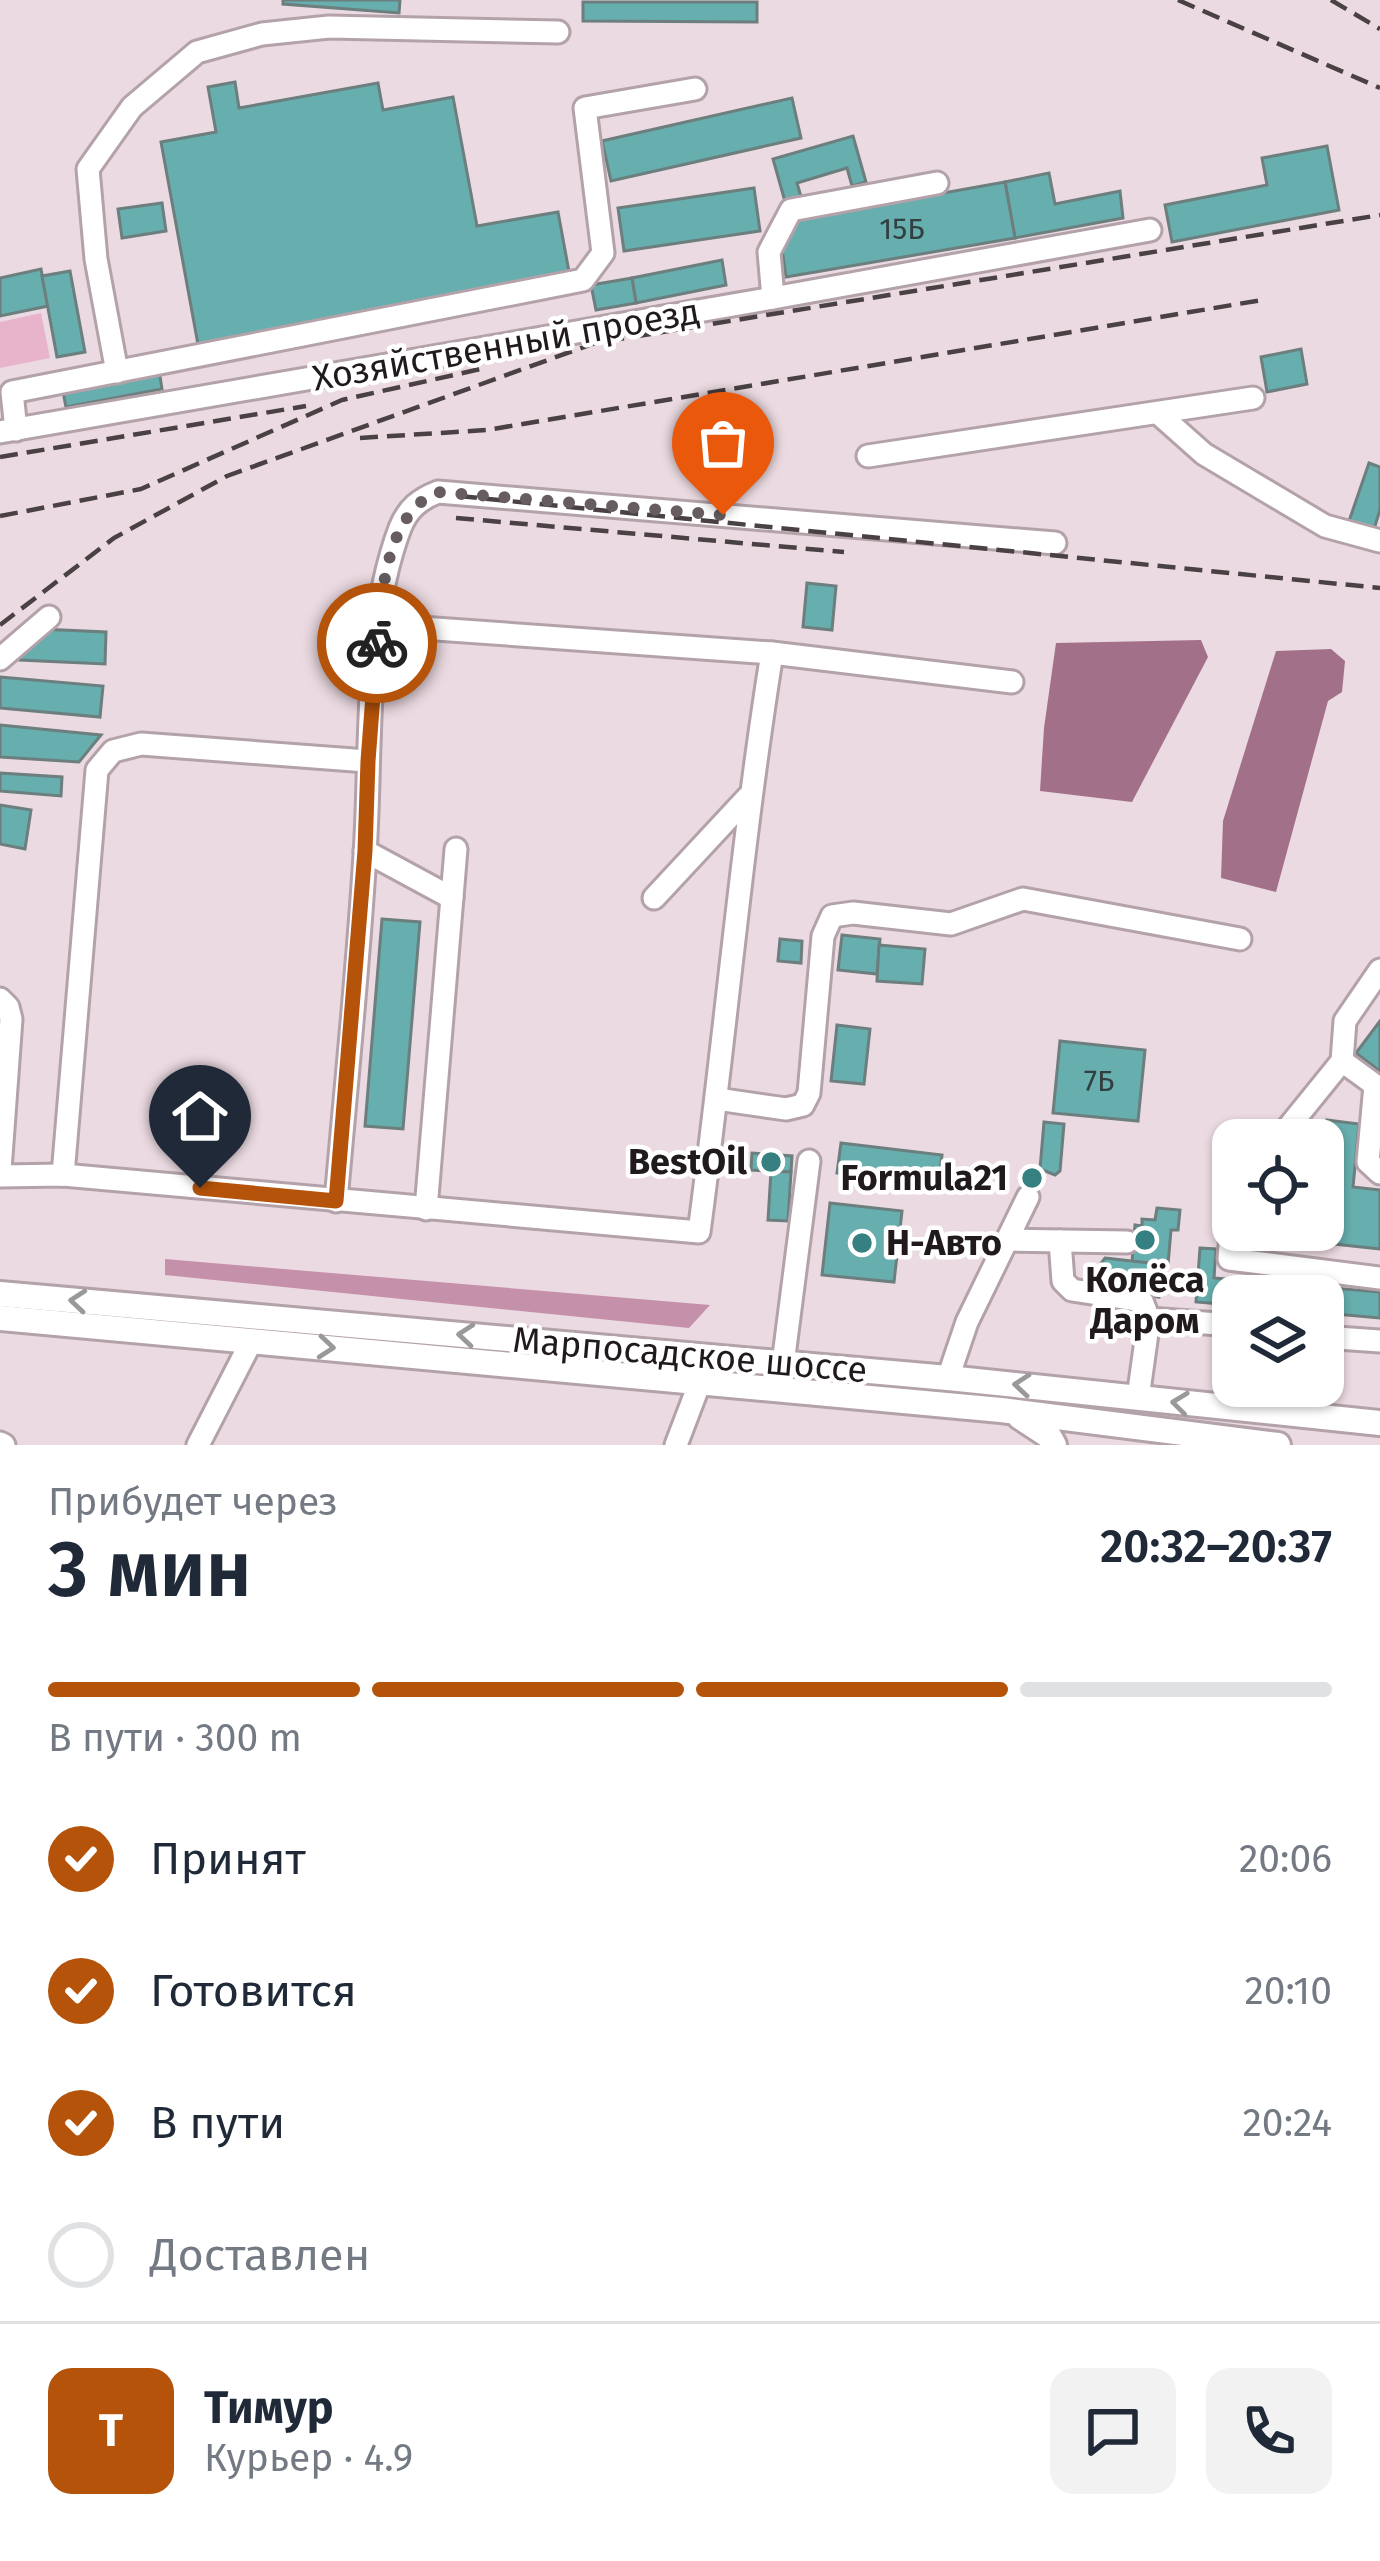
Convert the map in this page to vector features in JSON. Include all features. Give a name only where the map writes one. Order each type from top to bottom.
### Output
[{"type":"main road","name":"Марпосадское шоссе","points":[[0,1294],[948,1378],[1380,1423]]},
{"type":"main road","name":"Марпосадское шоссе","points":[[0,1318],[1001,1409],[1121,1436],[1258,1444]]},
{"type":"main road","points":[[1121,1436],[1138,1398]]},
{"type":"main road","points":[[1001,1409],[1030,1420],[1054,1445]]},
{"type":"street","points":[[117,372],[96,260],[88,169],[132,107],[197,52],[262,34],[329,27],[558,32]]},
{"type":"street","points":[[8,431],[12,392],[583,280],[603,253],[585,108],[695,89]]},
{"type":"street","points":[[773,298],[769,252],[791,210],[937,183]]},
{"type":"street","name":"Хозяйственный проезд","points":[[8,431],[1150,230]]},
{"type":"street","points":[[868,456],[1253,398]]},
{"type":"street","points":[[1159,414],[1204,454],[1325,526],[1380,541]]},
{"type":"street","points":[[336,1201],[379,625],[402,523],[418,500],[438,492],[1055,543]]},
{"type":"street","points":[[0,659],[49,617]]},
{"type":"street","points":[[379,625],[772,653],[1012,682]]},
{"type":"street","points":[[0,1000],[11,1019],[0,1173],[699,1232],[749,796],[772,653]]},
{"type":"street","points":[[63,1175],[97,770],[113,751],[142,744],[368,761]]},
{"type":"street","points":[[654,898],[749,796]]},
{"type":"street","points":[[426,1209],[456,849]]},
{"type":"street","points":[[365,851],[452,898]]},
{"type":"street","points":[[717,1099],[785,1109],[802,1105],[809,1093],[823,936],[832,916],[853,913],[951,924],[1023,899],[1240,939]]},
{"type":"street","points":[[1295,1119],[1342,1060],[1345,1021],[1380,970]]},
{"type":"street","points":[[1342,1060],[1375,1085],[1368,1162],[1380,1173]]},
{"type":"street","points":[[783,1364],[809,1161]]},
{"type":"street","points":[[948,1378],[967,1322],[1028,1196]]},
{"type":"street","points":[[1008,1240],[1126,1242]]},
{"type":"street","points":[[1060,1241],[1064,1280],[1072,1290],[1142,1300],[1149,1319],[1138,1398]]},
{"type":"street","points":[[1230,1251],[1229,1259],[1380,1278]]},
{"type":"street","points":[[1149,1319],[1212,1324]]},
{"type":"street","points":[[1344,1338],[1380,1341]]},
{"type":"street","points":[[198,1445],[252,1340]]},
{"type":"street","points":[[676,1445],[700,1382]]},
{"type":"shaded area","points":[[41,313],[50,358],[0,368],[0,322]]},
{"type":"shaded area","points":[[1201,640],[1208,657],[1132,802],[1040,791],[1056,643]]},
{"type":"shaded area","points":[[1331,649],[1345,661],[1342,692],[1328,701],[1276,892],[1221,878],[1223,821],[1276,651]]},
{"type":"shaded area","points":[[165,1259],[710,1305],[689,1328],[165,1275]]},
{"type":"building","points":[[283,0],[400,0],[399,13],[283,4]]},
{"type":"building","points":[[583,2],[757,2],[757,22],[583,21]]},
{"type":"building","points":[[235,82],[239,108],[378,83],[383,110],[453,97],[477,226],[558,212],[570,277],[199,350],[161,142],[216,132],[208,87]]},
{"type":"building","points":[[792,98],[801,138],[611,181],[602,141]]},
{"type":"building","points":[[853,136],[866,182],[852,186],[847,168],[797,183],[802,200],[786,205],[773,159]]},
{"type":"building","points":[[1327,146],[1339,210],[1172,242],[1165,205],[1267,185],[1262,158]]},
{"type":"building","points":[[1049,173],[1055,204],[1120,191],[1123,218],[1015,238],[1005,182]]},
{"type":"building","points":[[1005,182],[1015,238],[786,277],[781,242],[797,219]]},
{"type":"building","points":[[754,188],[760,231],[624,251],[618,208]]},
{"type":"building","points":[[162,203],[166,231],[122,238],[118,209]]},
{"type":"building","points":[[722,260],[726,285],[636,303],[632,278]]},
{"type":"building","points":[[41,269],[48,306],[0,316],[0,278]]},
{"type":"building","points":[[70,271],[85,352],[57,357],[42,276]]},
{"type":"building","points":[[632,278],[636,303],[596,310],[591,285]]},
{"type":"building","points":[[1301,349],[1307,384],[1267,392],[1261,357]]},
{"type":"building","points":[[159,370],[162,389],[66,407],[62,387]]},
{"type":"building","points":[[1369,463],[1380,467],[1380,510],[1374,529],[1349,521]]},
{"type":"building","points":[[807,583],[836,586],[832,630],[803,627]]},
{"type":"building","points":[[40,629],[106,632],[105,664],[20,660],[20,645]]},
{"type":"building","points":[[0,677],[103,686],[100,717],[0,708]]},
{"type":"building","points":[[0,725],[101,735],[79,762],[0,757]]},
{"type":"building","points":[[0,773],[62,777],[61,796],[0,791]]},
{"type":"building","points":[[0,805],[31,810],[25,849],[0,844]]},
{"type":"building","points":[[382,919],[420,922],[403,1129],[365,1126]]},
{"type":"building","points":[[842,935],[880,939],[877,974],[838,970]]},
{"type":"building","points":[[780,939],[802,941],[801,963],[778,961]]},
{"type":"building","points":[[879,945],[925,949],[922,984],[877,981]]},
{"type":"building","points":[[1380,1021],[1380,1071],[1356,1053]]},
{"type":"building","points":[[837,1025],[870,1029],[864,1084],[831,1081]]},
{"type":"building","points":[[1060,1041],[1145,1050],[1138,1121],[1053,1113]]},
{"type":"building","points":[[1044,1122],[1064,1124],[1060,1171],[1055,1175],[1040,1169]]},
{"type":"building","points":[[1344,1122],[1359,1124],[1353,1187],[1380,1190],[1380,1249],[1344,1245]]},
{"type":"building","points":[[841,1143],[942,1155],[938,1185],[837,1173]]},
{"type":"building","points":[[752,1153],[792,1156],[791,1172],[751,1170]]},
{"type":"building","points":[[771,1171],[791,1172],[788,1221],[768,1220]]},
{"type":"building","name":"Н-Авто","points":[[830,1203],[902,1211],[894,1282],[822,1275]]},
{"type":"building","points":[[1157,1208],[1180,1210],[1178,1230],[1171,1230],[1168,1265],[1132,1262],[1135,1225],[1142,1226],[1142,1219],[1155,1220]]},
{"type":"building","points":[[1200,1248],[1212,1249],[1216,1251],[1212,1303],[1196,1302]]},
{"type":"building","points":[[1105,1258],[1168,1265],[1159,1297],[1082,1288],[1083,1280]]},
{"type":"building","points":[[1344,1289],[1380,1292],[1380,1318],[1344,1315]]},
{"type":"railway","points":[[1178,0],[1380,88]]},
{"type":"railway","points":[[1331,0],[1380,29]]},
{"type":"railway","points":[[0,625],[114,538],[227,476],[595,343],[1380,215]]},
{"type":"railway","points":[[360,438],[487,430],[1262,300]]},
{"type":"railway","points":[[0,516],[141,489],[342,400],[485,368]]},
{"type":"railway","points":[[0,457],[306,406]]},
{"type":"railway","points":[[459,496],[1380,588]]},
{"type":"railway","points":[[456,518],[844,552]]},
{"type":"way so far","points":[[377,643],[388,570],[402,523],[418,500],[438,492],[723,515]]},
{"type":"place","name":"BestOil","points":[[771,1162]]},
{"type":"place","name":"Formula21","points":[[1032,1178]]},
{"type":"place","name":"Колёса Даром","points":[[1145,1240]]},
{"type":"place","name":"Н-Авто","points":[[862,1243]]},
{"type":"route","points":[[200,1188],[336,1201],[377,643]]}]
